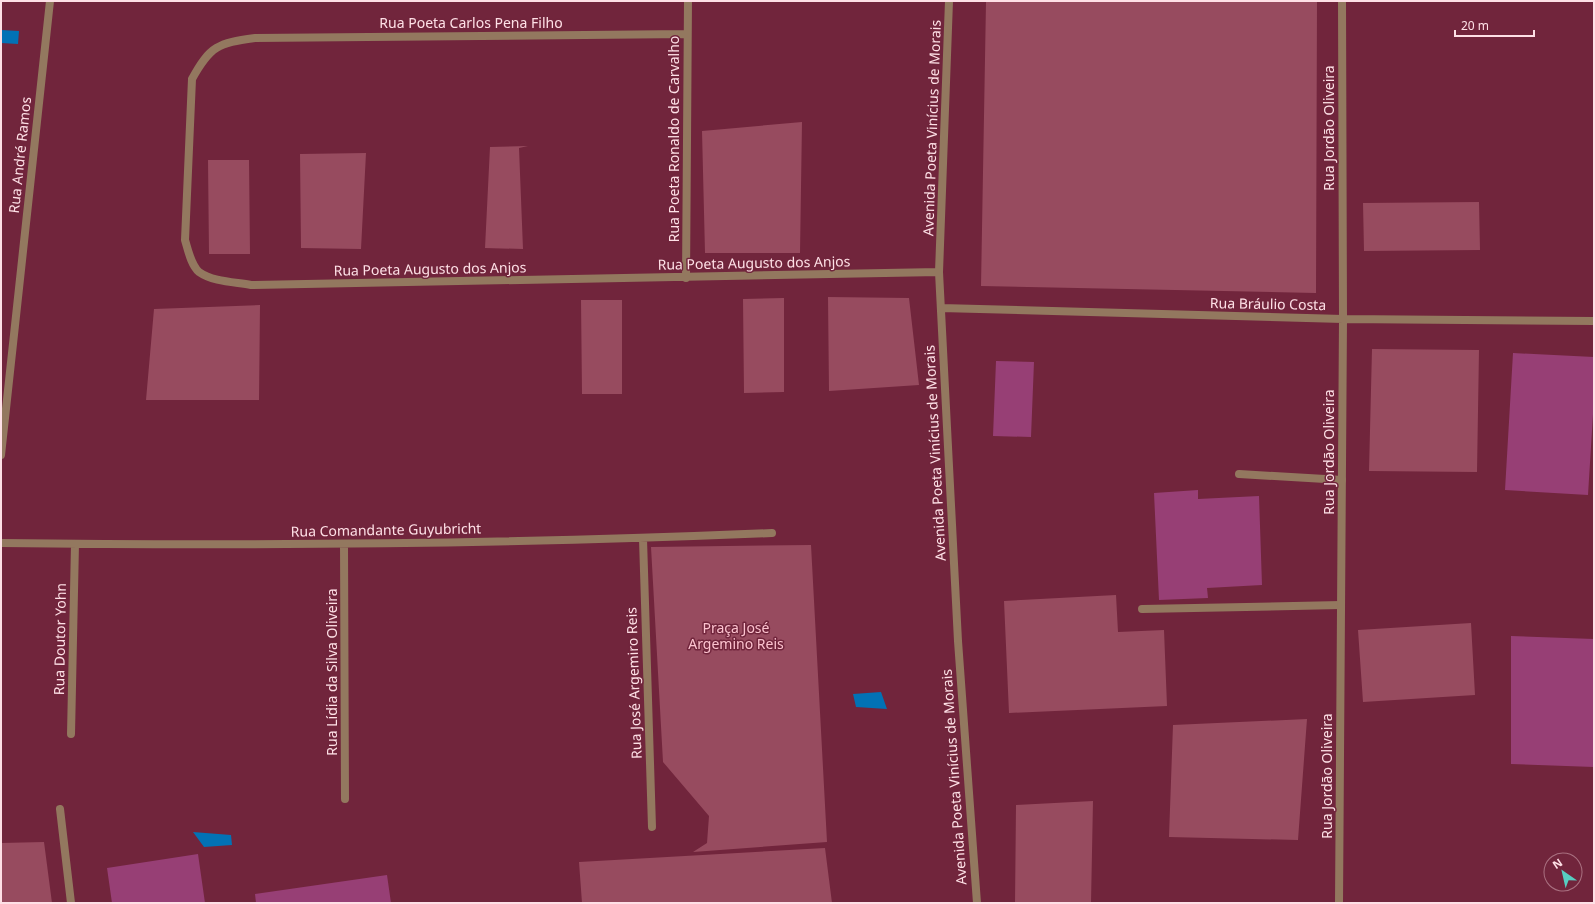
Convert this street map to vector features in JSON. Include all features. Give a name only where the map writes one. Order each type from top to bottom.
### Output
[{"type":"street","name":"Rua André Ramos","points":[[1,455],[50,1]]},
{"type":"street","name":"Rua Poeta Ronaldo de Carvalho","points":[[686,278],[688,1]]},
{"type":"street","name":"Avenida Poeta Vinícius de Morais","points":[[949,1],[940,272],[941,308],[958,642],[977,903]]},
{"type":"street","name":"Rua Jordão Oliveira","points":[[1339,903],[1343,318],[1342,1]]},
{"type":"street","name":"Rua Poeta Carlos Pena Filho","points":[[255,38],[687,34]]},
{"type":"street","name":"Rua Poeta Augusto dos Anjos","points":[[255,38],[229,42],[211,50],[200,63],[192,79],[185,240],[191,258],[198,271],[215,279],[251,285],[686,278],[940,272]]},
{"type":"street","name":"Rua Bráulio Costa","points":[[941,308],[1343,318],[1594,321]]},
{"type":"street","points":[[1239,474],[1342,480]]},
{"type":"street","name":"Rua Comandante Guyubricht","points":[[1,543],[344,544],[643,539],[772,533]]},
{"type":"street","name":"Rua José Argemiro Reis","points":[[643,539],[652,827]]},
{"type":"street","name":"Rua Doutor Yohn","points":[[71,734],[75,544]]},
{"type":"street","name":"Rua Lídia da Silva Oliveira","points":[[344,544],[345,799]]},
{"type":"street","points":[[1142,609],[1341,605]]},
{"type":"street","points":[[60,809],[71,903]]},
{"type":"green space","points":[[1317,1],[1316,293],[981,286],[986,2]]},
{"type":"green space","points":[[802,122],[800,253],[705,253],[702,131]]},
{"type":"green space","points":[[528,146],[519,148],[523,249],[485,248],[490,147]]},
{"type":"green space","points":[[366,153],[361,249],[301,248],[300,154]]},
{"type":"green space","points":[[208,160],[249,160],[250,254],[209,254]]},
{"type":"green space","points":[[1479,202],[1480,250],[1364,251],[1363,203]]},
{"type":"green space","points":[[828,297],[909,298],[919,385],[829,391]]},
{"type":"green space","points":[[784,298],[784,392],[744,393],[743,299]]},
{"type":"green space","points":[[581,300],[622,300],[622,394],[582,394]]},
{"type":"green space","points":[[260,305],[259,400],[146,400],[154,309]]},
{"type":"green space","points":[[1372,349],[1479,350],[1477,472],[1369,471]]},
{"type":"green space","name":"Praça José Argemino Reis","points":[[811,545],[827,842],[693,852],[707,843],[709,816],[663,762],[651,547]]},
{"type":"green space","points":[[1116,595],[1118,632],[1164,630],[1167,706],[1009,713],[1004,601]]},
{"type":"green space","points":[[1471,623],[1475,695],[1363,702],[1358,630]]},
{"type":"green space","points":[[1307,719],[1298,840],[1169,837],[1173,725]]},
{"type":"green space","points":[[1093,801],[1091,903],[1015,903],[1016,805]]},
{"type":"green space","points":[[44,842],[52,903],[1,903],[1,843]]},
{"type":"green space","points":[[825,848],[832,903],[582,903],[579,862]]},
{"type":"water","points":[[1,30],[19,31],[18,44],[1,43]]},
{"type":"water","points":[[881,692],[887,709],[856,707],[853,694]]},
{"type":"water","points":[[193,832],[231,835],[232,845],[204,847]]},
{"type":"building","points":[[1513,353],[1594,357],[1594,398],[1588,495],[1505,490]]},
{"type":"building","points":[[996,361],[1034,362],[1031,437],[993,436]]},
{"type":"building","points":[[1198,490],[1198,499],[1259,496],[1262,585],[1207,588],[1208,598],[1159,600],[1154,493]]},
{"type":"building","points":[[1511,636],[1594,639],[1594,767],[1511,764]]},
{"type":"building","points":[[198,854],[205,903],[112,903],[107,868]]},
{"type":"building","points":[[387,875],[391,903],[256,903],[255,894]]}]
